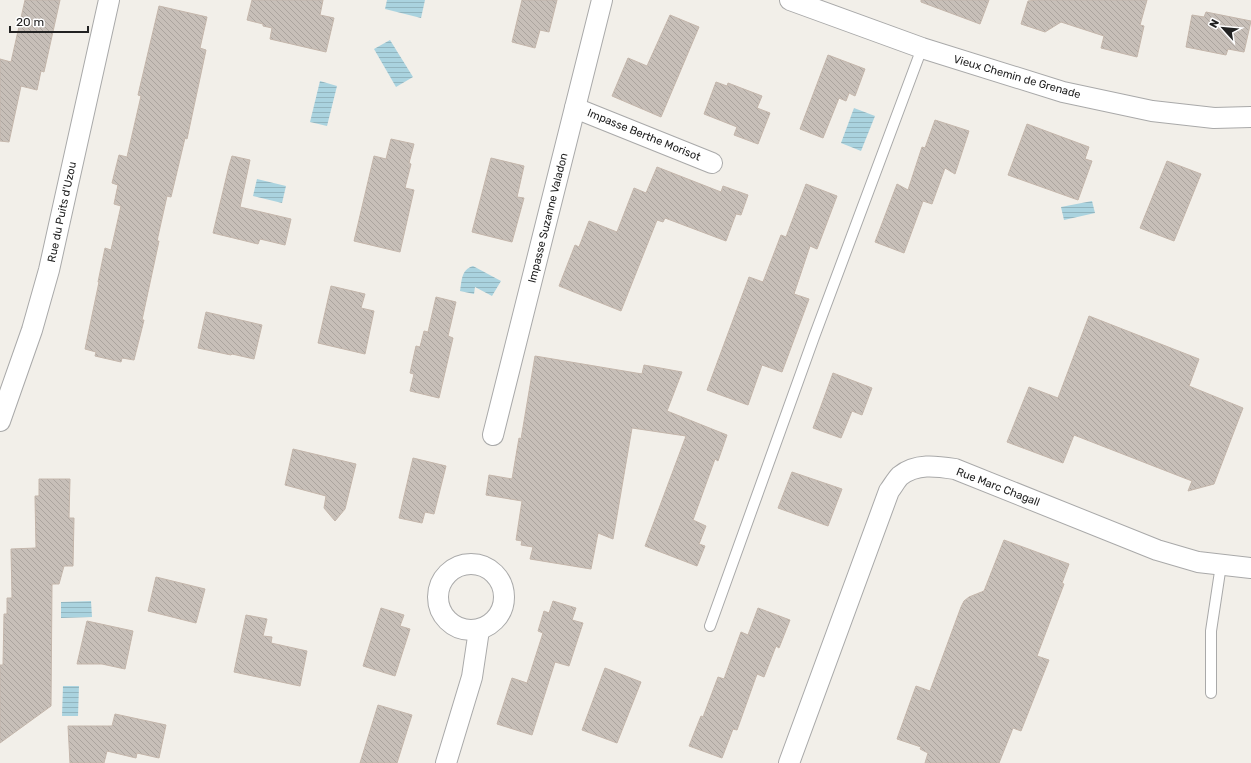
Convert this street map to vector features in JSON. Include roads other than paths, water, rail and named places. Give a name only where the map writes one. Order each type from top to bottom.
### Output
[{"type":"street","name":"Rue du Puits d'Uzou","points":[[0,421],[32,330],[49,270],[109,0]]},
{"type":"street","name":"Impasse Suzanne Valadon","points":[[493,435],[602,0]]},
{"type":"street","name":"Vieux Chemin de Grenade","points":[[790,0],[922,48],[1063,92],[1152,111],[1214,118],[1251,117]]},
{"type":"street","name":"Impasse Berthe Morisot","points":[[575,108],[712,163]]},
{"type":"street","name":"Rue Marc Chagall","points":[[789,763],[889,491],[900,476],[913,469],[932,466],[955,469],[1157,550],[1198,562],[1251,568]]},
{"type":"street","points":[[446,763],[472,677],[479,630]]},
{"type":"lane","points":[[710,626],[814,337],[922,48]]},
{"type":"lane","points":[[1211,693],[1211,630],[1221,565]]},
{"type":"water","points":[[387,0],[425,0],[421,18],[385,9]]},
{"type":"water","points":[[390,40],[413,77],[396,87],[374,49]]},
{"type":"water","points":[[320,81],[337,86],[327,126],[310,122]]},
{"type":"water","points":[[854,108],[875,116],[861,151],[841,143]]},
{"type":"water","points":[[257,179],[286,186],[282,203],[253,196]]},
{"type":"water","points":[[1092,201],[1095,213],[1064,220],[1061,207]]},
{"type":"water","points":[[473,266],[501,281],[492,296],[475,287],[474,294],[460,291],[464,273]]},
{"type":"water","points":[[91,601],[92,617],[61,618],[61,602]]},
{"type":"water","points":[[63,686],[79,686],[78,716],[62,716]]}]
